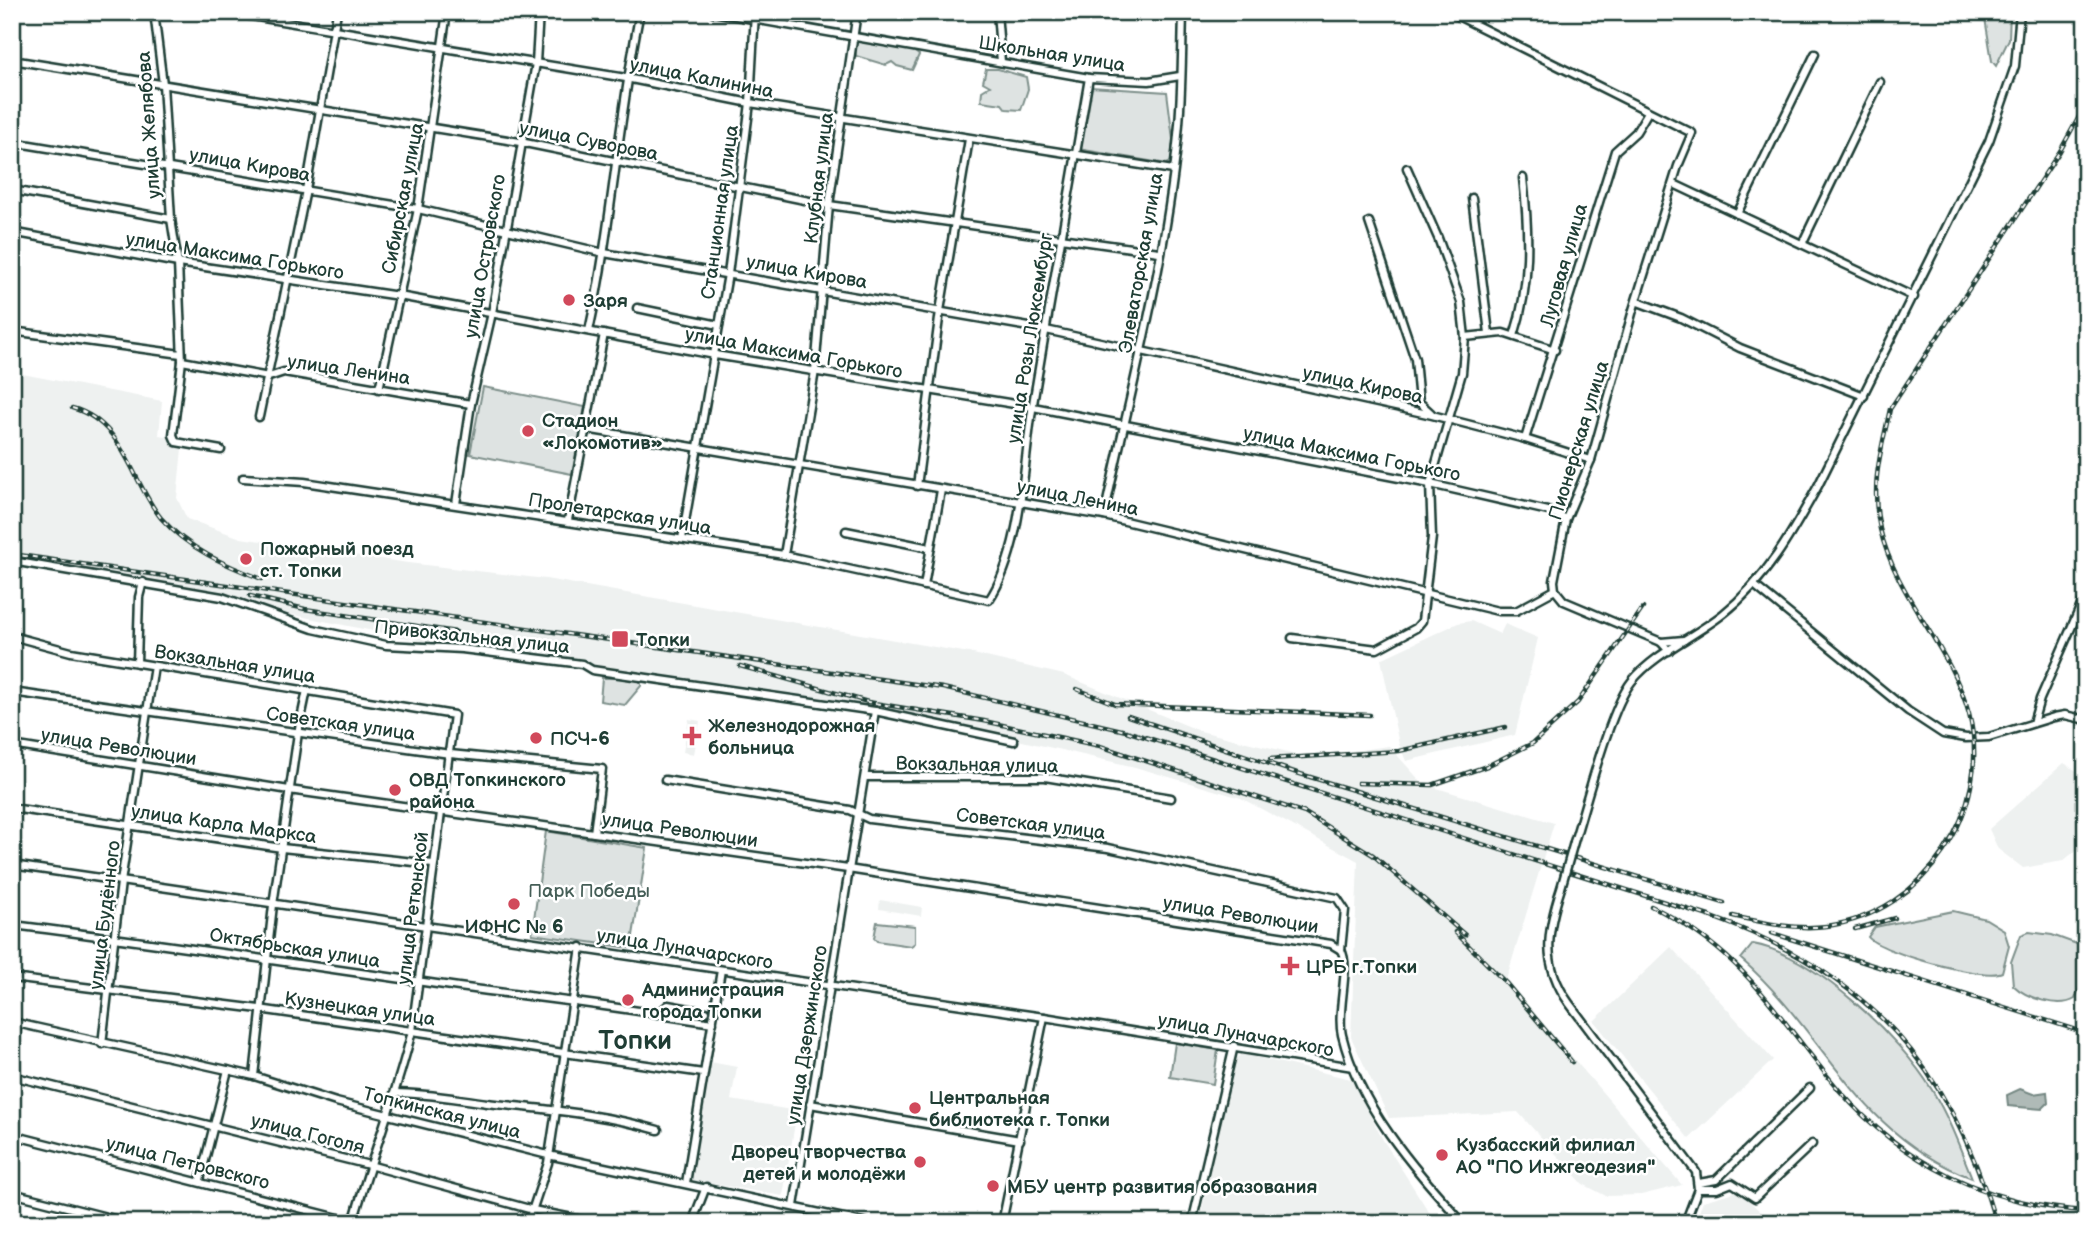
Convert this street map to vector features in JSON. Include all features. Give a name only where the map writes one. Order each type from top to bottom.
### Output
[{"type":"street","points":[[126,12],[155,13]]},
{"type":"street","name":"улица Калинина","points":[[226,12],[626,78],[750,103],[1173,170]]},
{"type":"street","points":[[259,417],[306,190],[337,12]]},
{"type":"street","name":"Сибирская улица","points":[[379,389],[433,128],[447,12]]},
{"type":"street","name":"улица Островского","points":[[456,504],[471,404],[492,313],[536,63],[539,12]]},
{"type":"street","points":[[589,331],[618,161],[626,78],[640,12]]},
{"type":"street","name":"Школьная улица","points":[[713,12],[755,16],[1089,78],[1149,81],[1180,76]]},
{"type":"street","name":"Клубная улица","points":[[784,555],[801,467],[815,371],[829,205],[857,12]]},
{"type":"street","points":[[997,12],[1001,62]]},
{"type":"street","name":"Элеваторская улица","points":[[1104,516],[1141,351],[1173,170],[1183,12]]},
{"type":"street","points":[[1450,12],[1648,111]]},
{"type":"street","points":[[1685,1223],[1699,1186],[1691,1164],[1556,982],[1547,945],[1561,888],[1574,842],[1627,689],[1639,674],[1725,612],[1754,585],[1787,542],[1864,396],[1996,122],[2015,66],[2020,12]]},
{"type":"street","name":"улица Желябова","points":[[155,13],[163,84],[171,219],[178,263],[182,358],[174,425],[176,442],[221,450]]},
{"type":"street","name":"Станционная улица","points":[[682,539],[728,274],[750,103],[755,16]]},
{"type":"street","points":[[1737,214],[1815,54]]},
{"type":"street","name":"улица Суворова","points":[[12,60],[520,142],[829,205],[1159,252]]},
{"type":"street","name":"улица Розы Люксембург","points":[[989,600],[1005,568],[1018,502],[1089,78]]},
{"type":"street","points":[[1802,244],[1880,82]]},
{"type":"street","name":"Пионерская улица","points":[[1555,590],[1553,581],[1566,519],[1591,460],[1637,302],[1692,133],[1648,111]]},
{"type":"street","name":"Луговая улица","points":[[1525,439],[1615,151],[1636,132],[1648,111]]},
{"type":"street","points":[[917,486],[940,311],[969,139]]},
{"type":"street","name":"улица Кирова","points":[[12,142],[418,209],[604,253],[1046,330],[1449,419],[1591,460]]},
{"type":"street","points":[[1292,638],[1377,649],[1419,625],[1426,593],[1432,537],[1430,484],[1462,373],[1465,337],[1461,303],[1438,238],[1406,168]]},
{"type":"street","points":[[1514,336],[1520,317],[1528,261],[1529,233],[1524,178]]},
{"type":"street","points":[[1674,184],[1914,297]]},
{"type":"street","points":[[12,190],[171,219]]},
{"type":"street","points":[[1472,198],[1489,333]]},
{"type":"street","points":[[1369,222],[1415,359],[1419,402],[1432,415]]},
{"type":"street","name":"улица Максима Горького","points":[[12,232],[178,263],[400,296],[929,392],[1032,407],[1430,484],[1548,511],[1566,519]]},
{"type":"street","points":[[1637,302],[1681,318],[1740,348],[1864,396]]},
{"type":"street","points":[[637,309],[719,325]]},
{"type":"street","name":"улица Ленина","points":[[12,331],[182,358],[269,377],[284,372],[471,404]]},
{"type":"street","points":[[1465,337],[1489,333],[1514,336],[1555,350]]},
{"type":"street","points":[[568,520],[604,334]]},
{"type":"street","name":"улица Ленина","points":[[586,429],[1104,516],[1511,612],[1555,590]]},
{"type":"street","name":"Пролетарская улица","points":[[243,478],[304,482],[568,520],[784,555],[989,600]]},
{"type":"street","points":[[924,586],[941,489]]},
{"type":"street","points":[[846,531],[930,548]]},
{"type":"street","name":"Привокзальная улица","points":[[12,561],[222,597],[313,629],[386,645],[463,649],[582,664],[592,670],[875,711],[1014,741]]},
{"type":"street","points":[[137,663],[139,597],[143,582]]},
{"type":"street","points":[[1754,585],[1923,722],[1943,734],[1966,738],[1994,736],[2065,715],[2086,720]]},
{"type":"street","points":[[1555,590],[1569,604],[1661,642],[1686,640]]},
{"type":"street","points":[[2033,723],[2040,699],[2086,594]]},
{"type":"street","name":"Вокзальная улица","points":[[12,636],[71,652],[454,715]]},
{"type":"street","points":[[1661,642],[1669,652]]},
{"type":"street","name":"улица Будённого","points":[[102,1044],[121,882],[132,827],[154,666]]},
{"type":"street","points":[[254,1076],[259,1009],[273,905],[298,733],[307,690]]},
{"type":"street","name":"Советская улица","points":[[12,692],[450,754],[602,769],[594,833]]},
{"type":"street","name":"улица Дзержинского","points":[[794,1206],[856,814],[865,777],[875,711]]},
{"type":"street","name":"улица Ретюнской","points":[[354,1223],[369,1165],[388,1115],[412,1031],[454,715]]},
{"type":"street","name":"улица Революции","points":[[12,746],[289,790],[848,869],[1319,942],[1341,950]]},
{"type":"street","name":"Вокзальная улица","points":[[865,777],[1045,777],[1171,798]]},
{"type":"street","name":"Советская улица","points":[[665,780],[850,810],[869,819],[1108,848],[1337,898],[1345,910],[1341,950],[1345,961],[1339,1018],[1353,1067],[1397,1145],[1463,1223]]},
{"type":"street","name":"улица Карла Маркса","points":[[12,808],[282,848],[433,864]]},
{"type":"street","name":"улица Луначарского","points":[[12,865],[425,927],[581,947],[1234,1046],[1353,1067]]},
{"type":"street","name":"Октябрьская улица","points":[[12,925],[116,937],[658,1014],[668,1005],[706,1012]]},
{"type":"street","points":[[528,1223],[548,1156],[558,1110],[581,947]]},
{"type":"street","points":[[686,1183],[721,970]]},
{"type":"street","name":"Кузнецкая улица","points":[[12,978],[259,1009],[703,1073]]},
{"type":"street","points":[[667,1016],[713,1023]]},
{"type":"street","points":[[1002,1223],[1044,1017]]},
{"type":"street","points":[[12,1050],[15,1023]]},
{"type":"street","name":"Топкинская улица","points":[[15,1023],[254,1076],[388,1115],[548,1156],[706,1187],[867,1223]]},
{"type":"street","points":[[1192,1223],[1234,1046]]},
{"type":"street","points":[[200,1180],[228,1070]]},
{"type":"street","name":"улица Гоголя","points":[[12,1076],[369,1165],[533,1210],[596,1223]]},
{"type":"street","points":[[1699,1186],[1716,1180],[1810,1088]]},
{"type":"street","name":"Топкинская улица","points":[[395,1093],[430,1093],[610,1116],[658,1130]]},
{"type":"street","points":[[810,1104],[1020,1140]]},
{"type":"street","name":"улица Петровского","points":[[12,1135],[200,1180],[354,1223]]},
{"type":"street","points":[[1699,1186],[1717,1189],[1732,1183],[1755,1198],[1812,1144]]},
{"type":"street","points":[[692,1223],[706,1187]]},
{"type":"street","points":[[12,1193],[130,1223]]},
{"type":"shaded area","points":[[12,372],[162,401],[159,435],[183,439],[177,498],[187,519],[241,538],[408,563],[546,579],[969,653],[1064,675],[1200,731],[1309,757],[1389,746],[1423,784],[1554,823],[1506,980],[1682,1185],[1641,1195],[1606,1196],[1583,1184],[1518,1112],[1389,1118],[1351,1037],[1358,861],[1241,798],[1135,767],[918,717],[462,649],[57,567],[12,562]]},
{"type":"shaded area","points":[[1471,621],[1500,634],[1505,624],[1538,638],[1515,735],[1406,761],[1399,744],[1381,659],[1458,623]]},
{"type":"shaded area","name":"Железнодорожная больница","points":[[689,719],[700,721],[694,754],[683,752]]},
{"type":"shaded area","points":[[2064,763],[2086,777],[2086,836],[2079,848],[2063,861],[2023,868],[1998,849],[1989,829]]},
{"type":"shaded area","points":[[880,900],[922,907],[921,916],[879,909]]},
{"type":"shaded area","points":[[1671,947],[1773,1060],[1689,1139],[1594,1021]]},
{"type":"shaded area","points":[[1242,1054],[1351,1079],[1383,1140],[1436,1223],[1199,1223],[1235,1060]]},
{"type":"shaded area","points":[[710,1062],[737,1067],[731,1100],[797,1111],[783,1196],[690,1180]]},
{"type":"shaded area","points":[[2020,1089],[2033,1094],[2047,1092],[2048,1103],[2042,1109],[2008,1106],[2007,1095]]},
{"type":"shaded area","points":[[1738,1191],[1773,1223],[1695,1223],[1703,1201]]},
{"type":"green space","points":[[1984,12],[2010,12],[2009,39],[1996,66],[1992,61]]},
{"type":"green space","points":[[858,39],[910,49],[919,55],[912,70],[892,62],[886,65],[856,56]]},
{"type":"green space","points":[[986,69],[998,69],[1026,77],[1028,89],[1021,110],[1006,109],[1002,104],[981,101],[982,91],[990,86],[983,82]]},
{"type":"green space","points":[[1090,87],[1167,92],[1173,139],[1171,162],[1167,164],[1078,149]]},
{"type":"green space","name":"Стадион «Локомотив»","points":[[483,387],[585,407],[572,474],[470,454]]},
{"type":"green space","points":[[602,678],[630,678],[641,682],[641,686],[625,705],[600,701]]},
{"type":"green space","name":"Парк Победы","points":[[546,831],[647,848],[631,948],[532,934]]},
{"type":"green space","points":[[1953,911],[1986,919],[2004,930],[2009,946],[2002,972],[1992,974],[1933,964],[1892,950],[1868,937],[1875,927]]},
{"type":"green space","points":[[877,922],[915,926],[915,943],[911,946],[877,941],[874,938]]},
{"type":"green space","points":[[2029,932],[2052,935],[2085,947],[2086,971],[2075,999],[2060,1003],[2043,1001],[2013,985],[2011,962],[2021,935]]},
{"type":"green space","points":[[1753,944],[1777,951],[1828,981],[1900,1047],[1932,1090],[1954,1133],[1972,1178],[1932,1159],[1899,1136],[1870,1109],[1797,1018],[1741,959]]},
{"type":"green space","points":[[1175,1043],[1218,1050],[1213,1084],[1170,1077]]},
{"type":"railway","points":[[1733,916],[1803,927],[1827,926],[1862,917],[1894,901],[1921,879],[1944,851],[1961,820],[1971,786],[1974,750],[1969,714],[1950,666],[1910,600],[1888,554],[1877,513],[1876,483],[1880,454],[1890,409],[2060,151],[2086,104]]},
{"type":"railway","points":[[72,408],[90,415],[104,426],[125,454],[161,518],[183,539],[208,555],[262,579]]},
{"type":"railway","points":[[12,554],[943,688],[1126,731],[1712,917],[1767,940],[1815,966],[1858,997],[1895,1032],[1927,1072],[1954,1116],[1977,1167],[1996,1223]]},
{"type":"railway","points":[[250,596],[305,609],[456,632]]},
{"type":"railway","points":[[1358,783],[1432,785],[1487,766],[1533,743],[1578,702],[1643,608]]},
{"type":"railway","points":[[740,666],[868,702],[984,721],[1100,746],[1305,813],[1373,855],[1465,935]]},
{"type":"railway","points":[[1077,689],[1115,704],[1370,715]]},
{"type":"railway","points":[[1128,716],[1297,773],[1724,903]]},
{"type":"railway","points":[[1270,759],[1399,751],[1506,727]]},
{"type":"railway","points":[[1651,906],[1684,924],[1736,965],[1757,987],[1839,1090],[1891,1139],[1950,1176],[1982,1190],[2015,1200],[2086,1211]]},
{"type":"railway","points":[[1855,929],[1895,918]]},
{"type":"railway","points":[[1455,932],[1506,983],[1572,1062]]},
{"type":"railway","points":[[1772,933],[2086,1033]]},
{"type":"place","name":"Заря","points":[[569,300]]},
{"type":"place","name":"Стадион «Локомотив»","points":[[528,431]]},
{"type":"place","name":"Пожарный поезд ст. Топки","points":[[246,559]]},
{"type":"place","name":"Топки","points":[[620,639]]},
{"type":"place","name":"Железнодорожная больница","points":[[692,736]]},
{"type":"place","name":"ПСЧ-6","points":[[536,738]]},
{"type":"place","name":"ОВД Топкинского района","points":[[395,790]]},
{"type":"place","name":"ИФНС № 6","points":[[514,904]]},
{"type":"place","name":"ЦРБ г.Топки","points":[[1290,966]]},
{"type":"place","name":"Администрация города Топки","points":[[628,1000]]},
{"type":"place","name":"Центральная библиотека г. Топки","points":[[915,1108]]},
{"type":"place","name":"Кузбасский филиал АО \"ПО Инжгеодезия\"","points":[[1442,1155]]},
{"type":"place","name":"Дворец творчества детей и молодёжи","points":[[920,1162]]},
{"type":"place","name":"МБУ центр развития образования","points":[[993,1186]]},
{"type":"district","name":"Топки","points":[[635,1040]]}]
